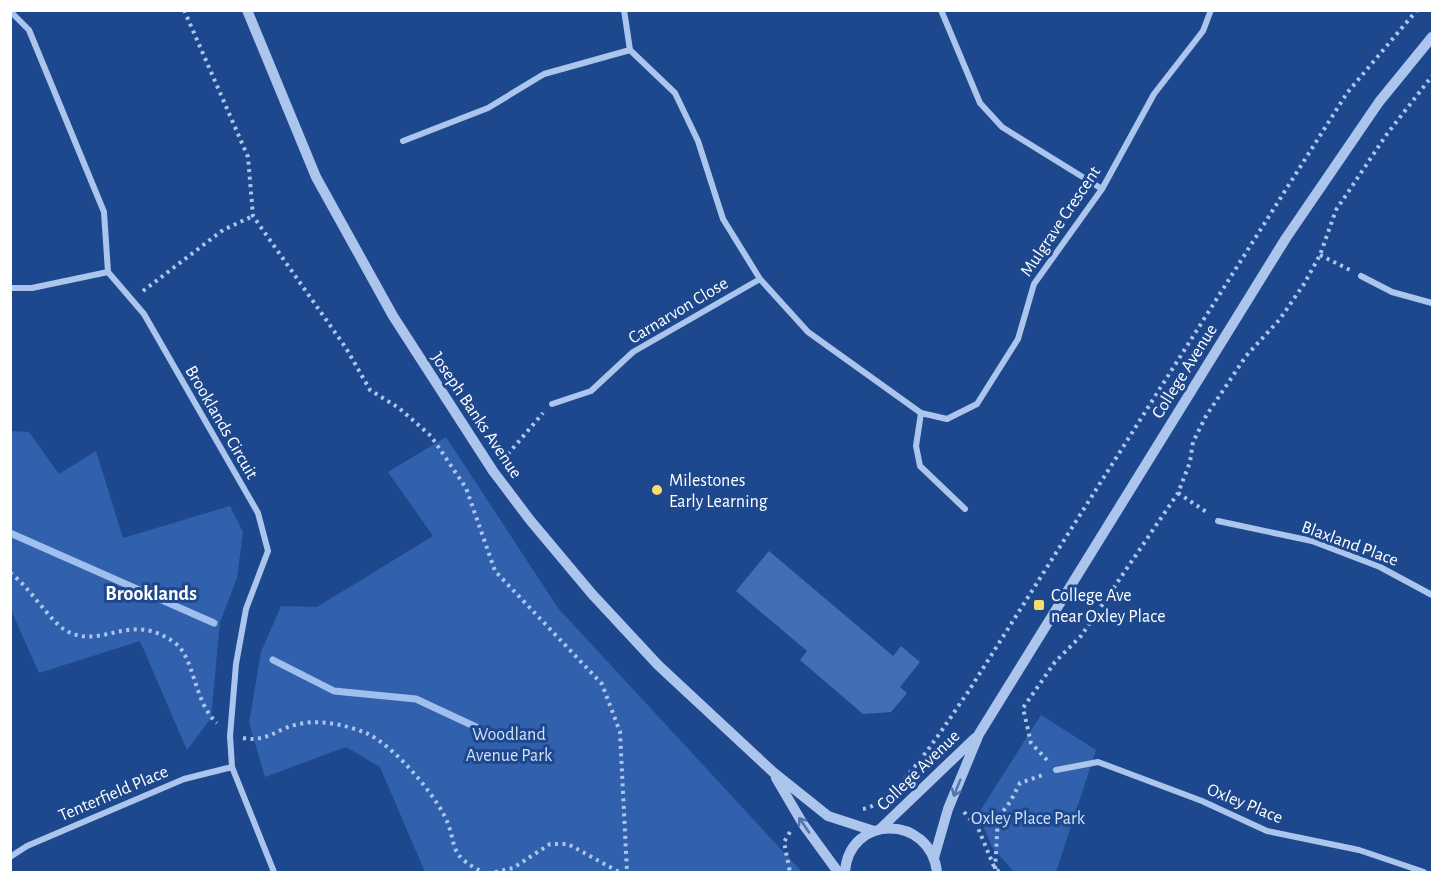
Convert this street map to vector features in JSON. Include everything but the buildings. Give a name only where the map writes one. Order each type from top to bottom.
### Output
[{"type":"street","name":"Joseph Banks Avenue","points":[[247,10],[316,177],[393,316],[493,471],[530,520],[606,610],[658,665],[773,772],[828,816],[877,831],[893,828],[912,833],[927,847],[937,867]]},
{"type":"street","points":[[403,141],[488,108],[544,74],[630,50],[624,10]]},
{"type":"street","points":[[940,10],[980,103],[994,119],[1002,127],[1102,189]]},
{"type":"street","name":"Mulgrave Crescent","points":[[630,50],[675,93],[698,141],[723,219],[760,279],[808,332],[921,413],[947,419],[977,404],[1018,339],[1035,284],[1102,189],[1154,94],[1203,31],[1211,10]]},
{"type":"street","points":[[10,11],[29,30],[104,212],[108,272],[32,288],[10,288]]},
{"type":"street","name":"College Avenue","points":[[937,867],[948,809],[979,734],[1286,238],[1379,102],[1432,37]]},
{"type":"street","name":"Brooklands Circuit","points":[[108,272],[144,314],[258,513],[268,551],[246,609],[236,664],[230,736],[232,767],[274,873]]},
{"type":"street","points":[[1361,276],[1392,292],[1432,303]]},
{"type":"street","name":"Carnarvon Close","points":[[552,404],[591,392],[633,352],[760,279]]},
{"type":"street","points":[[921,413],[916,446],[920,466],[965,509]]},
{"type":"street","name":"Blaxland Place","points":[[1218,521],[1312,541],[1380,567],[1432,595]]},
{"type":"street","name":"College Avenue","points":[[845,873],[855,846],[877,831],[979,734]]},
{"type":"street","name":"Oxley Place","points":[[1056,770],[1098,762],[1202,801],[1267,831],[1359,850],[1424,873]]},
{"type":"street","name":"Tenterfield Place","points":[[10,857],[27,846],[184,779],[232,767]]},
{"type":"street","name":"Joseph Banks Avenue","points":[[773,772],[802,824],[838,873]]},
{"type":"path","points":[[184,10],[249,157],[253,216],[346,348],[370,390],[399,408],[431,436],[466,488],[495,571],[602,684],[620,732],[627,873]]},
{"type":"path","points":[[857,810],[870,808],[881,802],[903,780],[968,692],[1347,93],[1417,10]]},
{"type":"path","points":[[995,868],[998,818],[1020,783],[1056,770],[1031,743],[1023,708],[1055,662],[1081,636],[1178,493],[1191,462],[1193,442],[1206,416],[1246,356],[1280,319],[1320,255],[1336,210],[1387,134],[1432,76]]},
{"type":"path","points":[[131,300],[223,230],[253,216]]},
{"type":"path","points":[[1320,255],[1361,276]]},
{"type":"path","points":[[493,471],[552,404]]},
{"type":"path","points":[[1178,493],[1218,521]]},
{"type":"path","points":[[10,573],[65,630],[96,638],[123,628],[151,629],[177,644],[192,674],[207,715],[230,736],[256,741],[298,724],[324,722],[368,734],[412,770],[445,816],[452,847],[468,865],[483,873]]},
{"type":"path","points":[[948,809],[963,811],[978,828],[995,868],[1000,873]]},
{"type":"path","points":[[790,873],[784,842],[786,834],[802,824]]},
{"type":"path","points":[[495,873],[513,868],[550,843],[568,844],[619,873]]},
{"type":"green space","points":[[10,431],[29,432],[59,474],[96,451],[123,538],[230,506],[243,532],[237,578],[220,622],[211,718],[187,750],[140,641],[39,673],[11,610]]},
{"type":"green space","name":"Woodland Avenue Park","points":[[446,437],[558,608],[802,872],[425,872],[380,767],[346,747],[265,777],[249,723],[261,652],[281,606],[317,607],[433,536],[388,472]]},
{"type":"green space","name":"Oxley Place Park","points":[[1041,715],[1096,750],[1056,872],[1014,872],[992,847],[978,814]]},
{"type":"waterway","points":[[10,533],[214,623]]},
{"type":"waterway","points":[[273,660],[334,691],[416,699],[476,727]]},
{"type":"place","name":"Milestones Early Learning","points":[[657,490]]},
{"type":"place","name":"College Ave near Oxley Place","points":[[1039,605]]},
{"type":"district","name":"Brooklands","points":[[151,593]]}]
